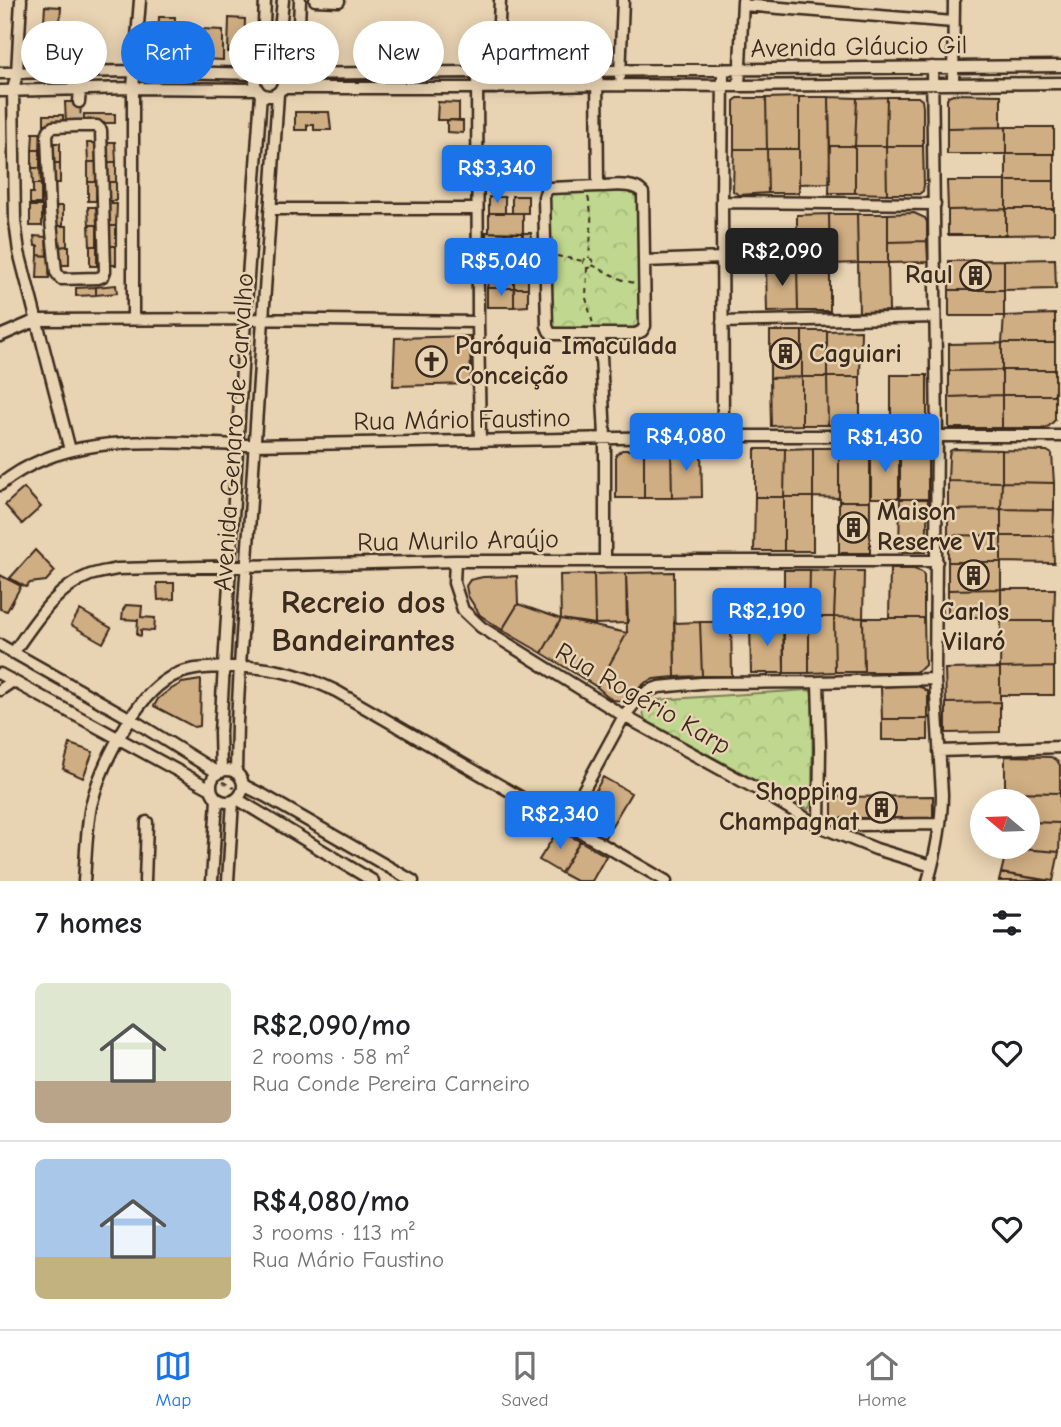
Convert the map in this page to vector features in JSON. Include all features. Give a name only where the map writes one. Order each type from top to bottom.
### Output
[{"type":"street","points":[[21,0],[17,73],[13,90],[15,221],[19,252],[70,450]]},
{"type":"street","points":[[138,21],[140,0]]},
{"type":"street","points":[[264,21],[265,0]]},
{"type":"street","points":[[282,21],[283,0]]},
{"type":"street","points":[[299,21],[300,0]]},
{"type":"street","points":[[315,0],[339,1]]},
{"type":"street","points":[[499,21],[500,0]]},
{"type":"street","points":[[620,85],[623,0]]},
{"type":"street","points":[[953,84],[954,0]]},
{"type":"street","points":[[739,86],[743,2],[953,22]]},
{"type":"street","name":"Avenida Gláucio Gil","points":[[613,70],[1061,66]]},
{"type":"street","points":[[928,881],[942,794],[935,679],[937,435],[932,67]]},
{"type":"street","points":[[723,69],[723,436]]},
{"type":"street","points":[[0,73],[121,71]]},
{"type":"street","name":"Avenida Gláucio Gil","points":[[339,72],[458,72]]},
{"type":"street","name":"Avenida Gláucio Gil","points":[[280,91],[598,85],[1061,83]]},
{"type":"street","points":[[133,84],[133,318]]},
{"type":"street","points":[[256,84],[259,91]]},
{"type":"street","points":[[0,91],[79,96],[133,89],[259,91],[267,96],[280,91],[282,84]]},
{"type":"street","points":[[477,84],[480,440]]},
{"type":"street","points":[[598,85],[598,186]]},
{"type":"street","name":"Avenida Genaro de Carvalho","points":[[220,773],[259,91]]},
{"type":"street","name":"Avenida Genaro de Carvalho","points":[[236,773],[236,733],[262,319],[280,91]]},
{"type":"street","points":[[77,125],[97,126],[101,130],[105,271],[103,276],[98,278],[61,279],[56,272],[47,135],[53,127],[77,125]]},
{"type":"street","points":[[598,186],[634,186],[643,193],[645,326],[636,334],[556,335],[549,331],[547,326],[544,197],[550,188],[598,186]]},
{"type":"street","points":[[722,202],[935,204]]},
{"type":"street","points":[[270,209],[477,209]]},
{"type":"street","points":[[478,262],[545,258]]},
{"type":"street","points":[[645,261],[722,258]]},
{"type":"street","points":[[722,322],[934,317]]},
{"type":"street","points":[[0,336],[37,320],[133,318],[478,322]]},
{"type":"street","points":[[598,335],[604,438],[605,560]]},
{"type":"street","name":"Rua Mário Faustino","points":[[0,485],[26,466],[70,450],[111,444],[254,445],[723,436],[1061,436]]},
{"type":"street","name":"Rua Murilo Araújo","points":[[13,653],[59,595],[91,575],[117,569],[455,561],[937,561]]},
{"type":"street","name":"Rua Rogério Karp","points":[[455,561],[454,583],[463,610],[481,627],[624,716],[819,826],[876,849],[932,866]]},
{"type":"street","points":[[0,645],[220,773]]},
{"type":"street","points":[[84,881],[91,806],[100,779],[118,738],[145,699],[169,677],[183,671],[240,666],[287,672],[323,684],[666,881]]},
{"type":"street","points":[[0,674],[211,789],[217,799],[212,881]]},
{"type":"street","points":[[565,824],[624,716],[648,691],[659,687],[701,683],[935,679]]},
{"type":"street","points":[[0,690],[13,681]]},
{"type":"street","points":[[818,682],[819,826]]},
{"type":"street","points":[[939,751],[1061,747]]},
{"type":"street","points":[[211,789],[212,780],[220,773],[229,771],[240,776],[242,792],[235,800],[228,803],[217,799]]},
{"type":"street","points":[[243,785],[413,881]]},
{"type":"street","points":[[228,881],[235,800]]},
{"type":"street","points":[[235,800],[373,881]]},
{"type":"street","points":[[145,881],[147,822]]},
{"type":"street","points":[[856,825],[939,824]]},
{"type":"path","points":[[585,186],[591,209],[589,258],[592,265],[623,280],[645,286]]},
{"type":"path","points":[[545,258],[583,261],[589,258]]},
{"type":"path","points":[[583,261],[586,268],[586,298],[598,335]]},
{"type":"path","points":[[586,268],[592,265]]},
{"type":"green space","points":[[556,192],[629,192],[637,197],[640,320],[633,328],[560,330],[550,323],[549,201],[551,195]]},
{"type":"green space","points":[[811,691],[813,697],[812,800],[808,809],[645,720],[643,712],[647,704],[656,700]]},
{"type":"building","points":[[45,6],[61,7],[60,21],[44,21]]},
{"type":"building","points":[[159,17],[175,17],[175,21],[159,21]]},
{"type":"building","points":[[229,18],[245,19],[229,21],[228,52]]},
{"type":"building","points":[[215,30],[223,30],[223,60],[215,60]]},
{"type":"building","points":[[1001,95],[1001,127],[947,128],[947,100],[948,96]]},
{"type":"building","points":[[799,97],[829,97],[830,183],[799,184]]},
{"type":"building","points":[[799,97],[799,149],[767,149],[766,98]]},
{"type":"building","points":[[829,97],[857,98],[855,146],[830,146]]},
{"type":"building","points":[[887,97],[918,97],[922,100],[923,146],[886,146]]},
{"type":"building","points":[[887,97],[886,146],[855,146],[857,98]]},
{"type":"building","points":[[738,98],[766,98],[767,149],[734,149],[734,101]]},
{"type":"building","points":[[65,102],[81,102],[80,124],[66,124]]},
{"type":"building","points":[[438,102],[459,103],[459,120],[437,120]]},
{"type":"building","points":[[295,112],[329,112],[331,130],[314,130],[314,125],[307,125],[307,130],[295,130]]},
{"type":"building","points":[[84,114],[115,114],[115,123],[84,123]]},
{"type":"building","points":[[44,115],[63,115],[63,124],[44,124]]},
{"type":"building","points":[[447,120],[463,121],[463,133],[447,132]]},
{"type":"building","points":[[1006,127],[1054,127],[1054,154],[1006,154]]},
{"type":"building","points":[[1006,127],[1006,154],[947,154],[947,128]]},
{"type":"building","points":[[33,133],[41,133],[40,150],[32,150]]},
{"type":"building","points":[[107,142],[115,142],[116,162],[107,162]]},
{"type":"building","points":[[51,143],[60,143],[60,163],[51,163]]},
{"type":"building","points":[[87,143],[95,143],[96,162],[88,162]]},
{"type":"building","points":[[830,146],[855,146],[855,193],[829,193]]},
{"type":"building","points":[[855,146],[886,146],[887,194],[855,193]]},
{"type":"building","points":[[886,146],[923,146],[923,191],[919,194],[887,194]]},
{"type":"building","points":[[734,149],[767,149],[768,193],[739,195],[733,191]]},
{"type":"building","points":[[767,149],[799,149],[799,193],[768,193]]},
{"type":"building","points":[[32,150],[40,150],[40,168],[32,168]]},
{"type":"building","points":[[1006,154],[1054,154],[1054,181],[1006,181]]},
{"type":"building","points":[[88,162],[96,162],[96,182],[88,182]]},
{"type":"building","points":[[107,162],[116,162],[116,182],[107,182]]},
{"type":"building","points":[[51,163],[60,163],[60,183],[52,183]]},
{"type":"building","points":[[32,168],[40,168],[41,184],[33,184]]},
{"type":"building","points":[[947,181],[1006,181],[1006,209],[948,210]]},
{"type":"building","points":[[1006,181],[1054,181],[1054,209],[1006,209]]},
{"type":"building","points":[[88,182],[96,182],[96,201],[88,201]]},
{"type":"building","points":[[107,182],[116,182],[116,201],[107,201]]},
{"type":"building","points":[[33,184],[41,184],[41,204],[30,204]]},
{"type":"building","points":[[512,196],[528,196],[528,213],[512,213]]},
{"type":"building","points":[[489,197],[505,197],[505,213],[489,213]]},
{"type":"building","points":[[107,204],[117,204],[116,226],[107,226]]},
{"type":"building","points":[[30,206],[42,206],[42,226],[30,226]]},
{"type":"building","points":[[53,206],[63,206],[63,226],[53,226]]},
{"type":"building","points":[[88,207],[96,207],[97,225],[89,225]]},
{"type":"building","points":[[1006,209],[1006,235],[948,235],[948,210]]},
{"type":"building","points":[[1006,209],[1054,209],[1054,234],[1006,235]]},
{"type":"building","points":[[489,213],[523,213],[523,233],[489,232]]},
{"type":"building","points":[[914,213],[925,218],[927,222],[927,241],[888,242],[888,214]]},
{"type":"building","points":[[829,214],[830,264],[797,265],[797,215]]},
{"type":"building","points":[[829,214],[857,214],[858,263],[830,264]]},
{"type":"building","points":[[857,214],[888,214],[888,263],[858,263]]},
{"type":"building","points":[[89,225],[97,225],[97,246],[90,246]]},
{"type":"building","points":[[56,226],[67,226],[67,246],[57,247]]},
{"type":"building","points":[[107,226],[116,226],[116,246],[108,246]]},
{"type":"building","points":[[486,232],[505,233],[505,253],[492,252],[489,249]]},
{"type":"building","points":[[505,233],[523,233],[522,253],[505,253]]},
{"type":"building","points":[[523,233],[531,233],[530,253],[522,253]]},
{"type":"building","points":[[34,236],[46,237],[47,256],[38,255]]},
{"type":"building","points":[[927,241],[928,262],[888,263],[888,242]]},
{"type":"building","points":[[69,246],[69,265],[60,265],[60,247]]},
{"type":"building","points":[[90,246],[97,246],[97,266],[90,266]]},
{"type":"building","points":[[108,246],[116,246],[116,265],[108,265]]},
{"type":"building","points":[[38,255],[50,256],[49,278],[37,278]]},
{"type":"building","points":[[1055,259],[1056,289],[1004,290],[1004,260]]},
{"type":"building","name":"Raul","points":[[1004,260],[1004,290],[949,290],[949,261]]},
{"type":"building","points":[[858,263],[888,263],[889,311],[859,312]]},
{"type":"building","points":[[830,264],[830,311],[798,311],[797,265]]},
{"type":"building","points":[[797,265],[798,311],[767,312],[766,266]]},
{"type":"building","points":[[514,276],[514,288],[487,288],[489,278]]},
{"type":"building","points":[[514,276],[528,276],[528,288],[514,288]]},
{"type":"building","points":[[116,285],[117,293],[96,295],[96,287]]},
{"type":"building","points":[[96,287],[96,295],[76,296],[76,288]]},
{"type":"building","points":[[487,288],[514,288],[514,307],[487,307]]},
{"type":"building","points":[[514,288],[528,288],[528,306],[514,307]]},
{"type":"building","points":[[949,290],[1004,290],[1004,316],[949,316]]},
{"type":"building","points":[[1055,314],[1055,343],[1002,343],[1004,316]]},
{"type":"building","points":[[861,330],[860,377],[827,377],[827,331]]},
{"type":"building","name":"Caguiari","points":[[770,331],[802,331],[802,377],[770,378]]},
{"type":"building","points":[[802,331],[827,331],[827,377],[802,377]]},
{"type":"building","name":"Paróquia Imaculada Conceição","points":[[470,336],[471,384],[393,386],[395,338]]},
{"type":"building","points":[[1002,343],[1002,370],[949,371],[949,344]]},
{"type":"building","points":[[1002,343],[1055,343],[1055,370],[1002,370]]},
{"type":"building","points":[[1002,370],[1002,395],[949,397],[949,371]]},
{"type":"building","points":[[1002,370],[1055,370],[1055,395],[1002,395]]},
{"type":"building","points":[[891,375],[927,375],[927,417],[922,423],[891,425]]},
{"type":"building","points":[[802,377],[802,425],[771,426],[770,378]]},
{"type":"building","points":[[802,377],[827,377],[828,425],[802,425]]},
{"type":"building","points":[[827,377],[860,377],[860,425],[828,425]]},
{"type":"building","points":[[1002,395],[1002,428],[949,428],[949,397]]},
{"type":"building","points":[[1002,395],[1055,395],[1055,420],[1045,428],[1002,428]]},
{"type":"building","points":[[813,448],[839,448],[839,498],[813,497]]},
{"type":"building","points":[[813,448],[813,497],[784,497],[785,449]]},
{"type":"building","points":[[839,448],[870,449],[870,501],[839,501]]},
{"type":"building","points":[[671,449],[701,449],[702,497],[672,498]]},
{"type":"building","points":[[671,449],[672,498],[644,498],[644,450]]},
{"type":"building","points":[[755,449],[785,449],[784,497],[755,497]]},
{"type":"building","points":[[954,449],[1002,450],[1002,482],[948,481],[949,456]]},
{"type":"building","points":[[622,450],[644,450],[644,498],[616,498],[616,455]]},
{"type":"building","points":[[871,450],[899,450],[899,498],[871,498]]},
{"type":"building","points":[[1002,450],[1047,451],[1052,454],[1054,483],[1002,482]]},
{"type":"building","points":[[900,451],[928,451],[928,499],[900,499]]},
{"type":"building","points":[[948,481],[1002,482],[1001,509],[948,510]]},
{"type":"building","points":[[1002,482],[1054,483],[1054,510],[1001,509]]},
{"type":"building","points":[[24,488],[41,507],[22,524],[5,505]]},
{"type":"building","points":[[755,497],[784,497],[784,551],[754,551]]},
{"type":"building","points":[[784,497],[813,497],[813,551],[784,551]]},
{"type":"building","points":[[900,499],[928,499],[926,552],[899,552]]},
{"type":"building","name":"Maison Reserve VI","points":[[839,501],[870,501],[870,553],[839,553]]},
{"type":"building","points":[[1001,509],[1001,536],[948,535],[948,510]]},
{"type":"building","points":[[1001,509],[1054,510],[1053,536],[1001,536]]},
{"type":"building","points":[[948,535],[1001,536],[1001,562],[948,562]]},
{"type":"building","points":[[1001,536],[1053,536],[1054,563],[1001,562]]},
{"type":"building","points":[[35,550],[55,571],[46,581],[30,583],[26,587],[10,578]]},
{"type":"building","name":"Carlos Vilaró","points":[[948,562],[1001,562],[1001,589],[948,590]]},
{"type":"building","points":[[890,569],[914,569],[922,572],[924,618],[889,618]]},
{"type":"building","points":[[784,570],[810,570],[809,617],[784,618]]},
{"type":"building","points":[[810,570],[836,571],[834,617],[809,617]]},
{"type":"building","points":[[836,571],[864,571],[863,618],[834,617]]},
{"type":"building","points":[[674,572],[675,677],[654,679],[646,682],[624,701],[612,700],[597,687],[627,633],[626,573]]},
{"type":"building","points":[[626,573],[628,623],[595,624],[594,574]]},
{"type":"building","points":[[594,574],[595,624],[561,619],[560,575]]},
{"type":"building","points":[[0,575],[21,586],[7,611],[0,609]]},
{"type":"building","points":[[517,576],[518,604],[502,630],[480,615],[468,596],[466,586],[470,580],[483,577]]},
{"type":"building","points":[[157,583],[174,583],[174,599],[158,600]]},
{"type":"building","points":[[1001,589],[1001,617],[948,617],[948,590]]},
{"type":"building","points":[[1001,589],[1055,589],[1054,621],[1001,621]]},
{"type":"building","points":[[518,604],[561,619],[542,653],[502,630]]},
{"type":"building","points":[[126,605],[142,606],[141,617],[155,618],[154,631],[141,630],[141,636],[137,635],[138,620],[122,619]]},
{"type":"building","points":[[80,610],[111,628],[103,643],[71,625]]},
{"type":"building","points":[[809,617],[809,673],[784,673],[784,618]]},
{"type":"building","points":[[809,617],[834,617],[835,672],[809,673]]},
{"type":"building","points":[[834,617],[863,618],[864,672],[835,672]]},
{"type":"building","points":[[863,618],[924,618],[925,665],[915,672],[864,672]]},
{"type":"building","points":[[561,619],[627,633],[597,687],[542,653]]},
{"type":"building","points":[[1001,621],[1054,621],[1054,667],[1000,668]]},
{"type":"building","points":[[700,622],[731,622],[732,676],[702,676]]},
{"type":"building","points":[[700,622],[702,676],[675,677],[674,623]]},
{"type":"building","points":[[783,622],[784,673],[751,673],[750,623]]},
{"type":"building","points":[[1054,667],[1054,695],[1000,695],[1000,668]]},
{"type":"building","points":[[1000,668],[1000,702],[946,703],[945,669]]},
{"type":"building","points":[[201,680],[200,726],[194,727],[154,706],[158,699],[182,683]]},
{"type":"building","points":[[916,686],[928,692],[928,719],[882,719],[881,687]]},
{"type":"building","points":[[1000,702],[1000,732],[946,733],[946,703]]},
{"type":"building","points":[[882,719],[928,719],[928,740],[882,740]]},
{"type":"building","points":[[70,744],[93,752],[83,778],[63,769]]},
{"type":"building","points":[[1005,756],[1051,757],[1060,765],[1060,793],[1040,793],[1040,789],[1005,789]]},
{"type":"building","points":[[603,777],[631,793],[604,839],[582,826],[581,822],[583,813]]},
{"type":"building","points":[[1040,793],[1060,793],[1060,823],[1040,822]]},
{"type":"building","name":"Shopping Champagnat","points":[[933,796],[933,818],[832,818],[832,797]]},
{"type":"building","points":[[1040,822],[1060,823],[1059,852],[1040,851]]},
{"type":"building","points":[[558,830],[580,841],[561,873],[539,860]]},
{"type":"building","points":[[580,841],[606,856],[592,881],[576,881],[561,873]]},
{"type":"building","points":[[1040,851],[1059,852],[1053,881],[1001,873],[1004,859],[1040,859]]},
{"type":"building","points":[[1001,873],[1049,881],[999,881]]},
{"type":"tunnel","points":[[77,124],[79,102]]},
{"type":"place","name":"Raul","points":[[976,275]]},
{"type":"place","name":"Caguiari","points":[[786,354]]},
{"type":"place","name":"Paróquia Imaculada Conceição","points":[[432,361]]},
{"type":"place","name":"Maison Reserve VI","points":[[854,527]]},
{"type":"place","name":"Carlos Vilaró","points":[[974,576]]},
{"type":"place","name":"Shopping Champagnat","points":[[882,807]]},
{"type":"district","name":"Recreio dos Bandeirantes","points":[[363,621]]}]
